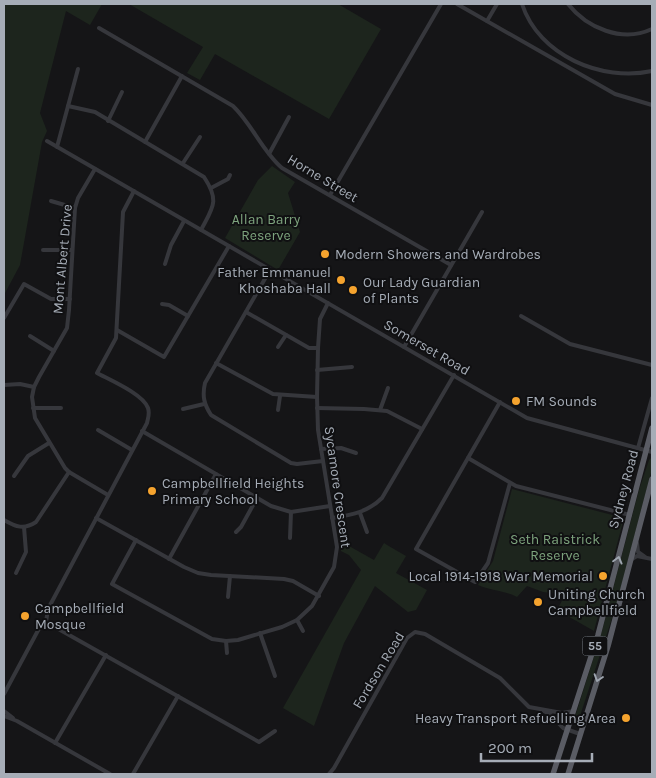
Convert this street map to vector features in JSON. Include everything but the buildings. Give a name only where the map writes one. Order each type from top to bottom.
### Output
[{"type":"highway","name":"Sydney Road","points":[[554,774],[598,635],[649,451],[652,428]]},
{"type":"highway","name":"Sydney Road","points":[[568,774],[608,646],[652,479]]},
{"type":"street","points":[[330,195],[442,4]]},
{"type":"street","points":[[457,4],[615,94],[652,105]]},
{"type":"street","points":[[487,21],[497,4]]},
{"type":"street","points":[[522,4],[540,35],[564,56],[584,66],[604,72],[626,75],[652,71]]},
{"type":"street","points":[[568,4],[583,20],[610,32],[629,34],[652,29]]},
{"type":"street","name":"Horne Street","points":[[100,28],[233,106],[269,154],[282,168],[450,265]]},
{"type":"street","points":[[57,147],[78,69]]},
{"type":"street","points":[[145,142],[182,76]]},
{"type":"street","points":[[108,121],[122,92]]},
{"type":"street","points":[[68,106],[91,110],[204,177],[214,197],[213,206],[200,230]]},
{"type":"street","points":[[269,154],[289,117]]},
{"type":"street","points":[[183,163],[200,137]]},
{"type":"street","name":"Somerset Road","points":[[47,141],[532,421],[649,451]]},
{"type":"street","name":"Mont Albert Drive","points":[[95,169],[78,198],[75,208],[70,299],[66,328],[34,387],[32,397],[35,418],[60,462],[69,472],[108,495]]},
{"type":"street","points":[[211,188],[228,179],[230,175]]},
{"type":"street","points":[[46,622],[48,609],[142,432],[149,414],[146,404],[138,396],[97,373],[116,338],[123,212],[134,191]]},
{"type":"street","points":[[51,201],[75,208]]},
{"type":"street","points":[[404,347],[482,212]]},
{"type":"street","points":[[165,264],[171,245],[184,221]]},
{"type":"street","points":[[117,330],[164,357],[228,246]]},
{"type":"street","points":[[43,250],[72,250]]},
{"type":"street","points":[[270,270],[205,383],[203,391],[204,404],[211,415],[291,463],[323,461]]},
{"type":"street","points":[[4,318],[24,284],[51,299],[70,299]]},
{"type":"street","name":"Sycamore Crescent","points":[[136,540],[112,584],[212,638],[226,641],[238,640],[282,627],[297,620],[310,610],[333,571],[337,547],[318,430],[317,408],[320,319],[328,303]]},
{"type":"street","points":[[162,304],[169,305],[188,316]]},
{"type":"street","points":[[246,312],[309,348],[318,348]]},
{"type":"street","points":[[522,316],[570,344],[652,365]]},
{"type":"street","points":[[278,347],[286,335]]},
{"type":"street","points":[[30,336],[54,351]]},
{"type":"street","points":[[216,363],[266,392],[280,396],[317,397]]},
{"type":"street","points":[[317,370],[352,367]]},
{"type":"street","points":[[332,518],[360,513],[369,509],[382,498],[454,375]]},
{"type":"street","points":[[4,385],[20,384],[34,387]]},
{"type":"street","points":[[380,410],[388,388]]},
{"type":"street","points":[[278,410],[280,396]]},
{"type":"street","name":"Sydney Road","points":[[638,448],[652,398]]},
{"type":"street","points":[[500,402],[416,549],[475,582],[488,563],[510,483]]},
{"type":"street","points":[[183,409],[204,404]]},
{"type":"street","points":[[33,408],[62,408]]},
{"type":"street","points":[[317,408],[380,410],[393,413],[422,429]]},
{"type":"street","name":"Sydney Road","points":[[644,429],[645,436],[649,440]]},
{"type":"street","points":[[98,430],[132,450]]},
{"type":"street","points":[[142,432],[271,506],[291,512],[330,506]]},
{"type":"street","points":[[14,476],[28,456],[50,443]]},
{"type":"street","points":[[321,449],[340,448],[356,453]]},
{"type":"street","points":[[468,458],[510,483],[630,515]]},
{"type":"street","points":[[4,520],[14,526],[24,528],[36,522],[69,472]]},
{"type":"street","points":[[169,558],[216,474]]},
{"type":"street","points":[[236,532],[258,498]]},
{"type":"street","points":[[290,538],[291,512]]},
{"type":"street","points":[[360,513],[367,532]]},
{"type":"street","points":[[96,518],[198,573],[284,579],[303,586],[319,596]]},
{"type":"street","points":[[16,573],[26,552],[24,528]]},
{"type":"street","points":[[637,539],[638,552],[645,557]]},
{"type":"street","points":[[632,559],[637,556],[652,559]]},
{"type":"street","points":[[228,597],[230,576]]},
{"type":"street","points":[[297,620],[303,631]]},
{"type":"street","points":[[46,622],[258,742],[275,731]]},
{"type":"street","points":[[4,694],[42,623],[46,622]]},
{"type":"street","name":"Fordson Road","points":[[331,774],[408,636],[412,633],[419,632],[425,634],[496,675],[527,705],[562,714],[574,711]]},
{"type":"street","points":[[260,633],[276,676]]},
{"type":"street","points":[[226,641],[227,653]]},
{"type":"street","points":[[55,743],[106,655]]},
{"type":"street","points":[[133,774],[178,696]]},
{"type":"street","name":"Fordson Road","points":[[542,710],[551,715],[560,726],[580,734]]},
{"type":"street","points":[[4,711],[17,721],[110,774]]},
{"type":"street","points":[[4,716],[17,721]]},
{"type":"green space","points":[[4,4],[102,4],[90,25],[66,11],[40,113],[47,131],[42,142],[20,265],[4,295]]},
{"type":"green space","points":[[129,4],[338,4],[381,29],[329,119],[215,54],[200,80],[187,73],[203,47]]},
{"type":"green space","name":"Allan Barry Reserve","points":[[272,166],[295,182],[288,193],[300,232],[278,270],[225,238],[258,180]]},
{"type":"green space","points":[[652,457],[652,469],[616,606],[575,727],[574,720],[602,631],[639,490],[649,460]]},
{"type":"green space","name":"Seth Raistrick Reserve","points":[[512,489],[624,518],[594,631],[557,610],[565,595],[543,592],[527,586],[517,597],[478,585],[493,561]]},
{"type":"green space","points":[[340,541],[374,560],[384,543],[406,556],[396,573],[427,590],[416,610],[408,612],[375,586],[344,643],[314,726],[283,708],[361,570],[349,555],[341,551]]},
{"type":"place","name":"Modern Showers and Wardrobes","points":[[325,254]]},
{"type":"place","name":"Father Emmanuel Khoshaba Hall","points":[[341,280]]},
{"type":"place","name":"Our Lady Guardian of Plants","points":[[353,290]]},
{"type":"place","name":"FM Sounds","points":[[516,401]]},
{"type":"place","name":"Campbellfield Heights Primary School","points":[[152,491]]},
{"type":"place","name":"Local 1914-1918 War Memorial","points":[[603,576]]},
{"type":"place","name":"Uniting Church Campbellfield","points":[[538,602]]},
{"type":"place","name":"Campbellfield Mosque","points":[[25,616]]},
{"type":"place","name":"Heavy Transport Refuelling Area","points":[[626,718]]}]
